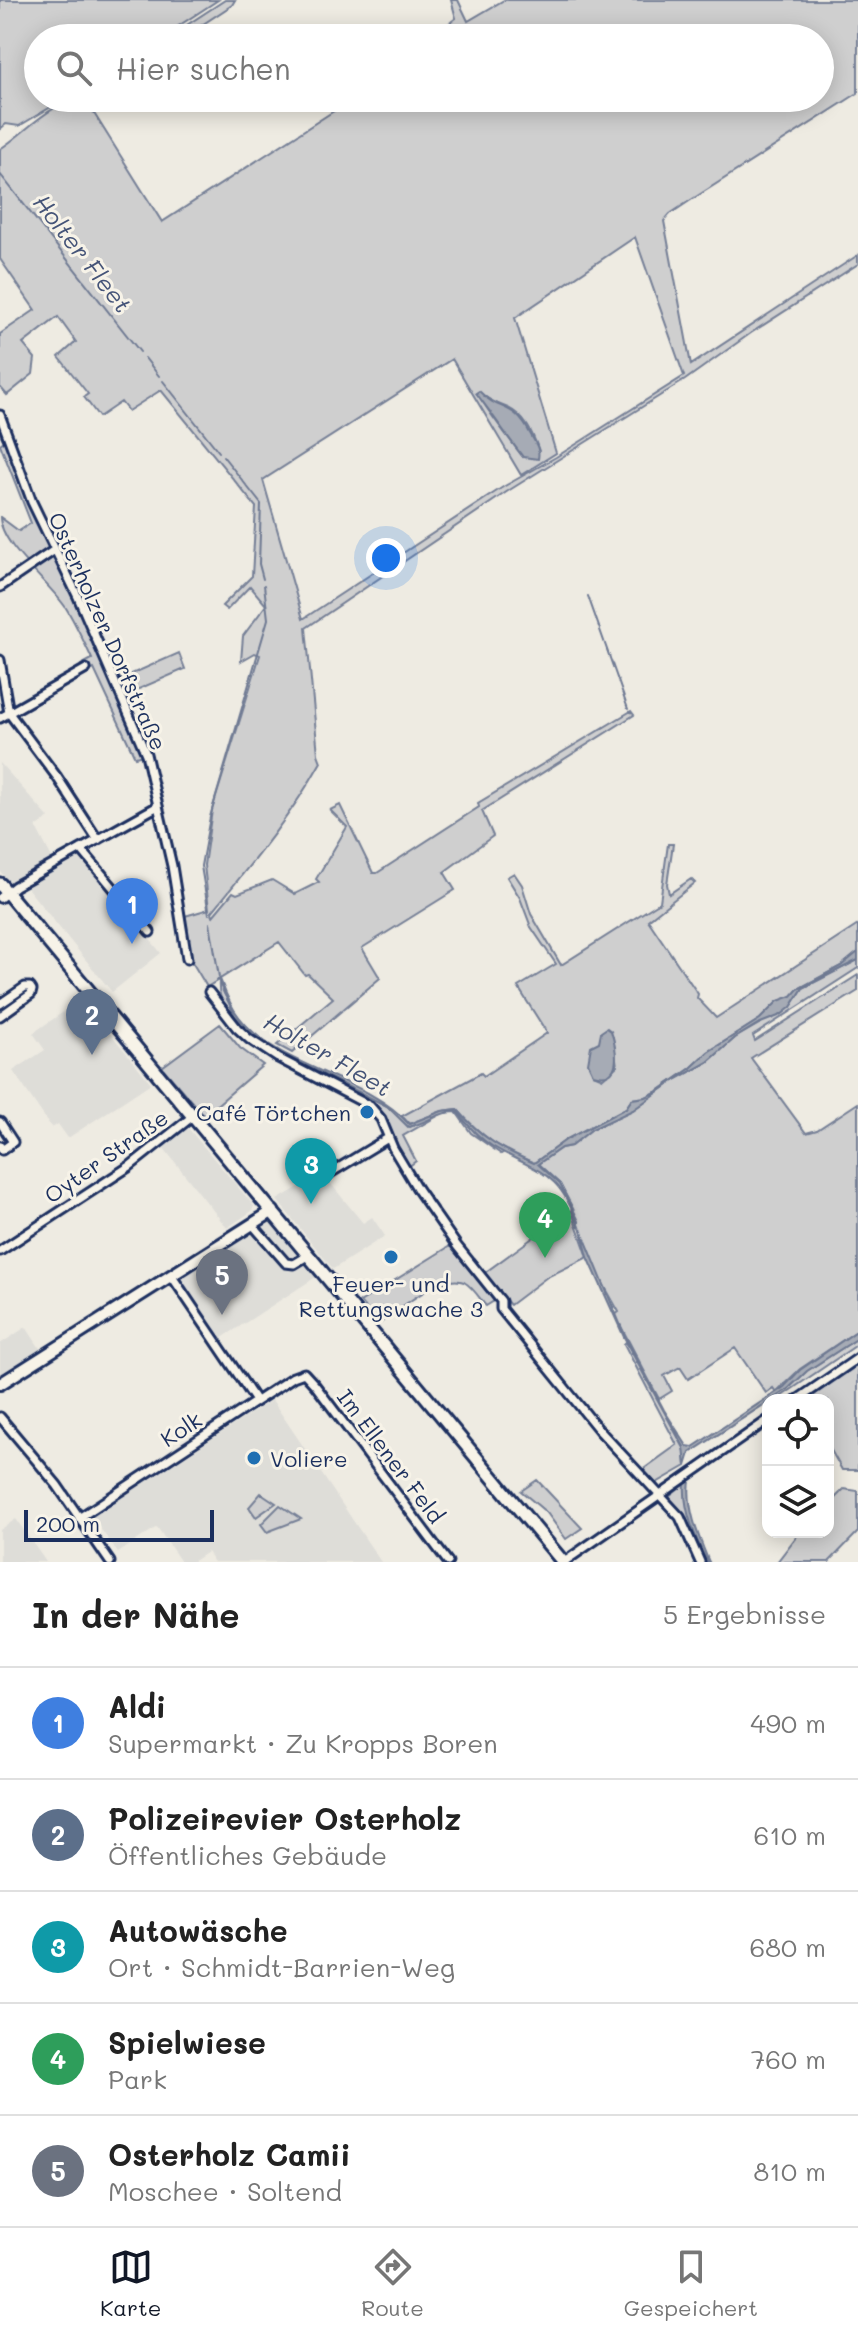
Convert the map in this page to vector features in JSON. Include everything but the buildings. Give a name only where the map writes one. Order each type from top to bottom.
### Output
[{"type":"main road","points":[[2,891],[564,1562]]},
{"type":"main road","points":[[0,1384],[273,1211]]},
{"type":"street","name":"Osterholzer Dorfstraße","points":[[0,415],[53,551],[78,597],[146,754],[181,907],[187,959]]},
{"type":"street","points":[[0,587],[53,551]]},
{"type":"street","points":[[0,660],[9,713],[57,777],[98,840]]},
{"type":"street","points":[[0,718],[86,669]]},
{"type":"street","points":[[2,891],[158,806]]},
{"type":"street","points":[[81,849],[150,932]]},
{"type":"street","points":[[0,1004],[25,987],[32,990],[31,994],[0,1016]]},
{"type":"street","points":[[209,992],[249,1039],[278,1058],[369,1104],[381,1119],[388,1138],[438,1219],[501,1301],[501,1309],[593,1423],[680,1517],[700,1562]]},
{"type":"street","name":"Oyter Straße","points":[[0,1251],[130,1166],[193,1116]]},
{"type":"street","points":[[0,1122],[13,1142],[2,1150],[0,1146]]},
{"type":"street","points":[[327,1175],[388,1138]]},
{"type":"street","points":[[252,1224],[283,1261],[294,1264],[309,1255]]},
{"type":"street","points":[[171,1275],[256,1401]]},
{"type":"street","points":[[806,1394],[858,1358]]},
{"type":"street","name":"Kolk","points":[[79,1518],[293,1377],[304,1373]]},
{"type":"street","name":"Im Ellener Feld","points":[[304,1373],[448,1562]]},
{"type":"street","points":[[0,1417],[57,1485],[110,1562]]},
{"type":"street","points":[[564,1562],[762,1424]]},
{"type":"shaded area","points":[[0,0],[218,0],[181,24],[24,24],[24,112],[42,112],[19,126],[6,124],[0,129]]},
{"type":"shaded area","points":[[225,0],[235,0],[203,24],[188,24]]},
{"type":"shaded area","points":[[451,0],[458,0],[468,21],[504,0],[858,0],[858,93],[834,108],[834,24],[448,24],[456,18]]},
{"type":"shaded area","points":[[48,112],[93,112],[162,222],[332,112],[828,112],[691,200],[664,221],[691,365],[858,255],[858,264],[685,380],[508,491],[306,628],[321,762],[284,821],[212,912],[213,916],[233,892],[237,894],[272,880],[295,894],[319,882],[316,879],[347,827],[330,810],[340,805],[373,873],[377,873],[479,807],[478,803],[631,711],[634,715],[482,811],[493,836],[444,872],[455,890],[362,948],[380,978],[292,1053],[277,1045],[333,998],[308,974],[305,975],[279,942],[207,987],[189,957],[185,916],[209,909],[204,865],[212,810],[260,655],[255,653],[241,661],[243,636],[266,605],[250,586],[227,610],[222,606],[252,576],[256,507],[161,390],[128,411],[121,402],[99,417],[84,397],[88,394],[59,357],[76,342],[58,317],[23,344],[35,358],[33,374],[7,395],[0,387],[0,334],[35,310],[0,259],[0,149]],"holes":[[[635,237],[684,376],[503,487],[303,619],[263,480],[452,359],[521,475],[556,453],[515,318]],[[477,393],[508,408],[524,421],[539,451],[523,457]]]},
{"type":"shaded area","points":[[479,391],[518,417],[536,444],[538,459],[523,457],[476,393]]},
{"type":"shaded area","points":[[0,420],[32,509],[76,598],[143,755],[135,757],[94,669],[85,673],[81,665],[92,659],[66,608],[17,552],[2,528],[0,517],[19,531],[31,523],[0,444],[4,441],[0,434]]},
{"type":"shaded area","points":[[179,653],[185,669],[125,695],[118,680]]},
{"type":"shaded area","points":[[0,763],[49,818],[36,827],[52,858],[10,883],[0,871]]},
{"type":"shaded area","points":[[668,844],[673,844],[667,884],[669,894],[691,879],[695,883],[648,920],[698,994],[697,998],[716,1018],[858,925],[858,952],[841,966],[798,989],[792,996],[778,1001],[760,1019],[708,1052],[658,1091],[632,1099],[626,1108],[567,1139],[534,1163],[492,1141],[457,1109],[442,1111],[409,1124],[402,1116],[481,1073],[484,1076],[547,1033],[518,987],[556,964],[531,927],[520,898],[507,877],[514,873],[522,885],[531,914],[561,965],[660,902]],"holes":[[[613,1037],[617,1066],[603,1078],[593,1074],[599,1042]]]},
{"type":"shaded area","points":[[82,855],[161,953],[112,992],[28,889],[29,885]]},
{"type":"shaded area","points":[[858,952],[858,960],[803,988],[791,1007],[781,1015],[735,1038],[708,1062],[675,1080],[633,1110],[592,1129],[571,1146],[561,1148],[538,1164],[560,1184],[579,1221],[579,1227],[555,1183],[535,1168],[487,1142],[456,1111],[408,1127],[387,1106],[281,1052],[370,1094],[391,1108],[409,1124],[442,1111],[457,1109],[492,1141],[534,1163],[567,1139],[626,1108],[632,1099],[658,1091],[708,1052],[760,1019],[778,1001],[792,996],[798,989],[841,966]]},
{"type":"shaded area","points":[[858,960],[858,968],[753,1036],[755,1041],[858,975],[858,991],[751,1058],[806,1133],[817,1130],[858,1103],[858,1330],[800,1369],[776,1392],[773,1388],[766,1393],[735,1348],[688,1379],[680,1367],[664,1376],[672,1391],[659,1399],[615,1315],[619,1312],[600,1278],[573,1209],[560,1184],[538,1164],[561,1148],[571,1146],[592,1129],[633,1110],[675,1080],[708,1062],[735,1038],[793,1004],[803,988]]},
{"type":"shaded area","points":[[218,980],[239,1017],[273,1047],[252,1034],[235,1016]]},
{"type":"shaded area","points":[[219,982],[229,1004],[260,1038],[299,1064],[363,1095],[361,1097],[298,1066],[251,1036],[222,1001]]},
{"type":"shaded area","points":[[82,999],[151,1083],[68,1138],[58,1124],[52,1128],[13,1071],[45,1050],[33,1033]]},
{"type":"shaded area","points":[[220,1024],[240,1048],[263,1065],[204,1116],[162,1067]]},
{"type":"shaded area","points":[[607,1028],[611,1031],[616,1063],[609,1074],[603,1076],[593,1074],[588,1063],[591,1046],[599,1042],[601,1032]]},
{"type":"shaded area","points":[[374,1099],[387,1106],[410,1127],[442,1112],[456,1111],[479,1137],[504,1152],[501,1154],[471,1133],[456,1112],[443,1113],[403,1136],[416,1161],[408,1167],[388,1124],[372,1102]]},
{"type":"shaded area","points":[[187,1127],[254,1206],[252,1211],[227,1228],[163,1147]]},
{"type":"shaded area","points":[[322,1173],[363,1223],[372,1217],[385,1236],[333,1269],[277,1200]]},
{"type":"shaded area","points":[[571,1210],[588,1257],[547,1277],[510,1305],[483,1274]]},
{"type":"shaded area","points":[[272,1220],[319,1275],[219,1340],[179,1278]]},
{"type":"shaded area","points":[[581,1229],[625,1336],[687,1446],[693,1447],[762,1402],[762,1406],[690,1453],[686,1466],[684,1447],[624,1337],[588,1257]]},
{"type":"shaded area","points":[[450,1246],[494,1301],[486,1306],[464,1282],[455,1280],[432,1287],[379,1324],[360,1302]]},
{"type":"shaded area","points":[[26,1327],[41,1350],[0,1376],[0,1344]]},
{"type":"shaded area","points":[[858,1330],[858,1338],[807,1371],[788,1389],[773,1394],[800,1370]]},
{"type":"shaded area","points":[[858,1338],[858,1344],[785,1394],[780,1394],[807,1371]]},
{"type":"shaded area","points":[[626,1342],[685,1450],[686,1466],[653,1485],[641,1471],[677,1445],[624,1344]]},
{"type":"shaded area","points":[[858,1365],[858,1470],[842,1470],[834,1456],[834,1394],[816,1394]]},
{"type":"shaded area","points":[[272,1400],[381,1562],[214,1562],[207,1552],[192,1562],[181,1562],[157,1527],[118,1553],[92,1517]]},
{"type":"shaded area","points":[[537,1480],[582,1528],[566,1539],[547,1513],[521,1491]]},
{"type":"shaded area","points":[[690,1481],[692,1512],[709,1562],[688,1514],[685,1484]]},
{"type":"shaded area","points":[[685,1484],[691,1517],[687,1518],[669,1497]]},
{"type":"shaded area","points":[[844,1489],[858,1491],[858,1532],[829,1562],[777,1562],[795,1538],[834,1538],[834,1499]]},
{"type":"shaded area","points":[[261,1493],[276,1503],[256,1517],[249,1507]]},
{"type":"shaded area","points":[[280,1505],[301,1519],[267,1532],[261,1524]]},
{"type":"shaded area","points":[[16,1519],[46,1562],[0,1562],[0,1530]]},
{"type":"waterway","name":"Holter Fleet","points":[[0,174],[140,352]]},
{"type":"waterway","name":"Holter Fleet","points":[[145,358],[159,376]]},
{"type":"waterway","name":"Holter Fleet","points":[[163,381],[219,452]]},
{"type":"waterway","name":"Holter Fleet","points":[[223,456],[261,504],[259,564],[263,579]]},
{"type":"waterway","name":"Holter Fleet","points":[[209,914],[201,866],[210,817],[268,619],[264,585]]},
{"type":"waterway","points":[[588,596],[628,709]]},
{"type":"waterway","name":"Holter Fleet","points":[[210,923],[219,977]]},
{"type":"place","name":"Aldi","points":[[132,944]]},
{"type":"place","name":"Polizeirevier Osterholz","points":[[92,1055]]},
{"type":"place","name":"Café Törtchen","points":[[367,1112]]},
{"type":"place","name":"Autowäsche","points":[[311,1204]]},
{"type":"place","name":"Feuer- und Rettungswache 3","points":[[391,1257]]},
{"type":"place","name":"Spielwiese","points":[[545,1258]]},
{"type":"place","name":"Osterholz Camii","points":[[222,1315]]},
{"type":"place","name":"Voliere","points":[[254,1458]]}]
